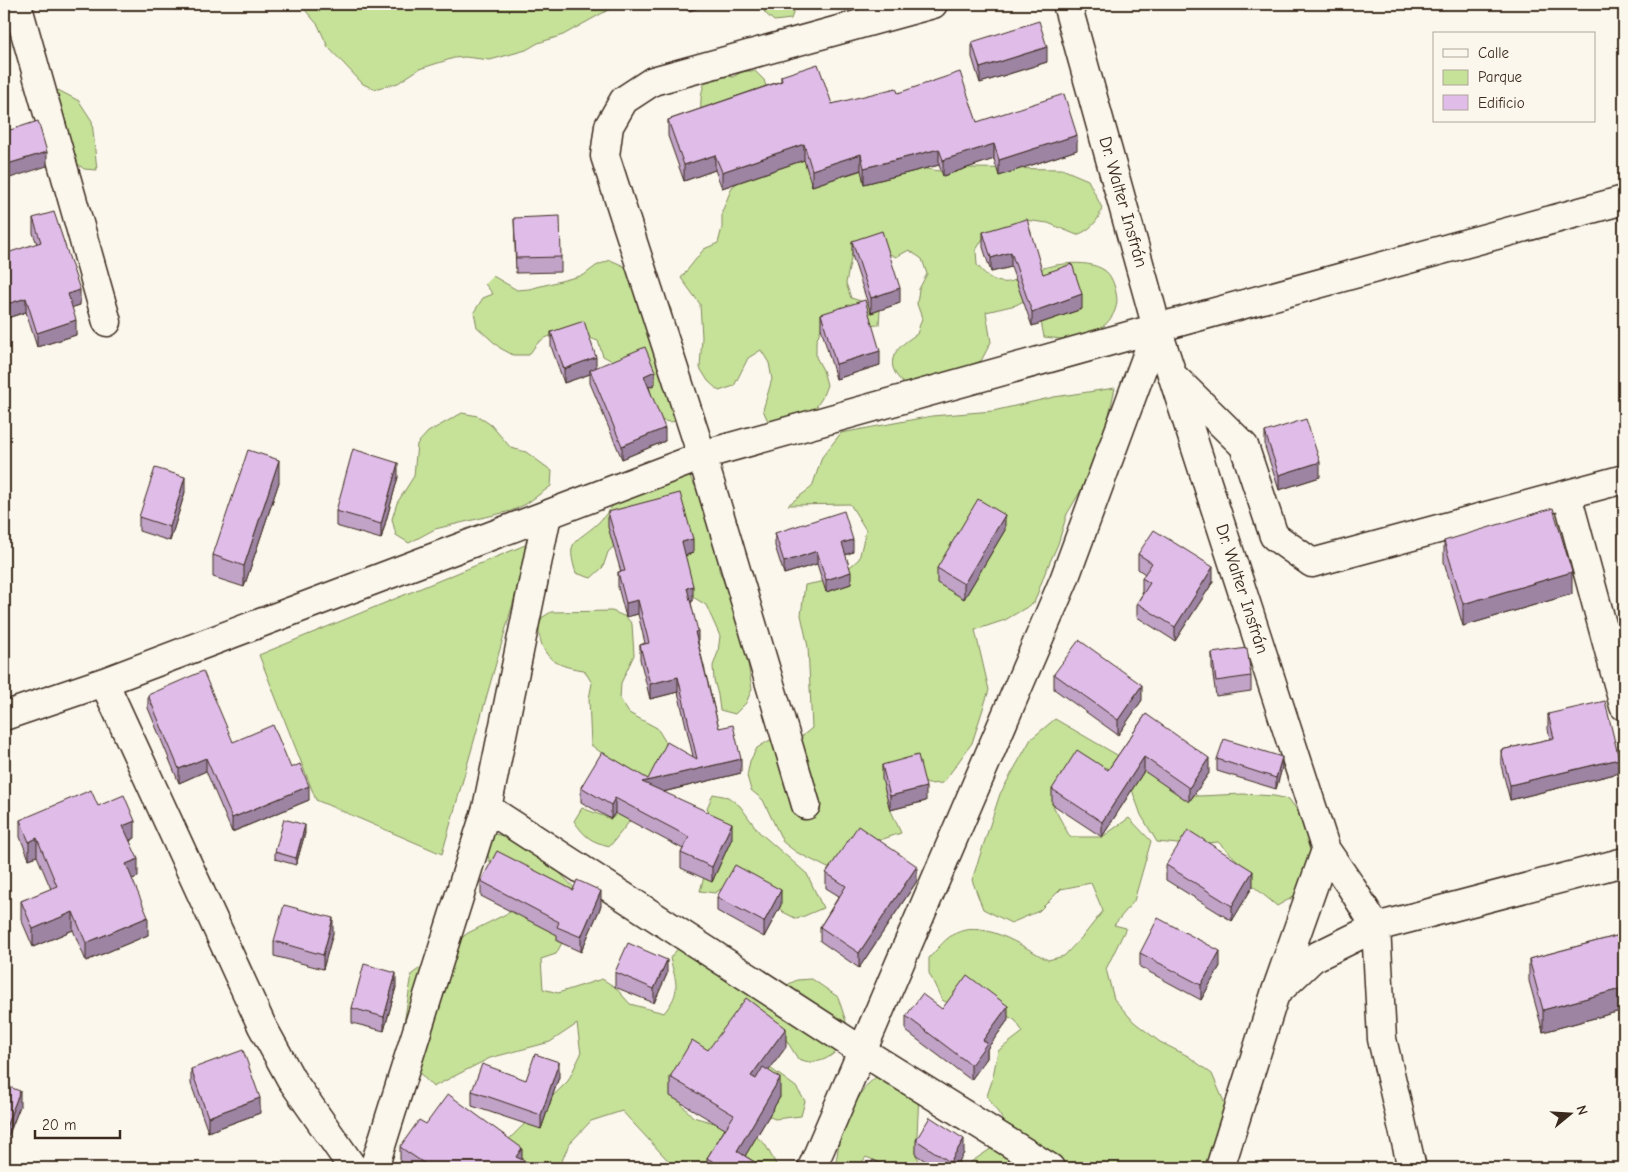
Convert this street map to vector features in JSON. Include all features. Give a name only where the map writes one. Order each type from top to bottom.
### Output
[{"type":"street","points":[[17,4],[107,322]]},
{"type":"street","points":[[806,805],[702,456],[605,156],[609,126],[624,100],[652,80],[933,4]]},
{"type":"street","name":"Dr. Walter Insfrán","points":[[1068,4],[1158,328],[1326,850],[1376,927],[1382,1039],[1412,1168]]},
{"type":"street","points":[[4,716],[104,682],[702,456],[1624,200]]},
{"type":"street","points":[[812,1168],[1064,580],[1158,328]]},
{"type":"street","points":[[1173,376],[1244,446],[1274,536],[1312,563],[1624,480]]},
{"type":"street","points":[[1567,495],[1624,706]]},
{"type":"street","points":[[374,1168],[486,808],[547,515]]},
{"type":"street","points":[[104,682],[262,1026],[291,1080],[353,1168]]},
{"type":"street","points":[[486,808],[862,1051],[1050,1168]]},
{"type":"street","points":[[1220,1168],[1275,994],[1326,850]]},
{"type":"street","points":[[1275,994],[1313,958],[1376,927],[1624,862]]},
{"type":"green space","points":[[300,4],[617,5],[563,35],[538,43],[526,50],[490,60],[465,57],[454,58],[419,69],[398,83],[374,89],[363,84],[328,47],[318,25]]},
{"type":"green space","points":[[762,4],[796,4],[791,19],[774,21],[765,13]]},
{"type":"green space","points":[[743,71],[755,71],[764,80],[768,92],[701,111],[702,90],[711,73],[733,77]]},
{"type":"green space","points":[[58,90],[79,101],[92,121],[97,170],[84,169],[65,154],[51,113]]},
{"type":"green space","points":[[787,154],[847,175],[876,166],[909,166],[939,171],[969,168],[1062,169],[1088,180],[1102,208],[1099,217],[1090,228],[1077,235],[1048,223],[1025,220],[984,237],[976,250],[977,265],[990,278],[1005,282],[1016,280],[1038,270],[1057,265],[1078,263],[1096,266],[1109,274],[1112,280],[1117,301],[1115,310],[1106,324],[1099,330],[1083,337],[1071,339],[1044,337],[1041,321],[1029,298],[1016,305],[986,312],[991,342],[981,361],[952,372],[915,393],[898,377],[892,362],[899,348],[917,334],[922,318],[917,304],[919,289],[927,274],[922,259],[909,250],[896,257],[867,243],[853,249],[846,283],[851,298],[880,310],[879,325],[821,328],[816,342],[816,357],[823,370],[827,385],[822,398],[813,412],[771,428],[763,410],[772,379],[769,363],[761,350],[748,358],[734,386],[719,391],[708,381],[700,368],[702,337],[700,304],[681,278],[704,249],[718,243],[722,228],[722,212],[732,187],[758,167]]},
{"type":"green space","points":[[610,260],[646,279],[663,295],[671,309],[685,420],[668,422],[658,418],[651,409],[644,394],[655,384],[603,356],[598,341],[576,335],[552,335],[539,342],[529,355],[513,355],[500,348],[477,327],[474,312],[483,298],[493,294],[485,284],[493,276],[517,290],[529,289],[584,275],[596,266]]},
{"type":"green space","points":[[1115,388],[1099,460],[1067,514],[1058,544],[1034,603],[1005,620],[975,630],[989,690],[972,743],[943,783],[928,784],[915,777],[888,804],[901,833],[871,843],[838,873],[796,852],[783,842],[763,800],[751,790],[747,776],[750,761],[757,748],[770,740],[800,738],[812,728],[808,647],[801,615],[805,585],[836,579],[859,559],[866,530],[850,504],[788,505],[812,487],[822,457],[841,433],[932,416],[993,411],[1054,397]]},
{"type":"green space","points":[[462,413],[478,416],[491,425],[511,448],[526,452],[552,471],[551,486],[526,504],[511,511],[435,529],[409,543],[396,535],[392,519],[397,503],[414,476],[417,444],[428,432]]},
{"type":"green space","points":[[684,471],[690,477],[705,503],[716,532],[719,570],[731,599],[745,644],[752,689],[746,703],[735,714],[720,710],[713,666],[718,652],[720,636],[706,605],[693,597],[662,588],[631,530],[608,552],[603,567],[591,578],[576,573],[573,562],[572,548],[574,543],[601,520],[623,494],[642,485]]},
{"type":"green space","points":[[530,543],[442,854],[316,800],[259,655]]},
{"type":"green space","points":[[612,611],[626,617],[632,624],[634,655],[621,683],[620,699],[629,713],[657,728],[665,741],[667,757],[635,806],[629,822],[610,846],[589,838],[574,821],[582,808],[611,819],[631,802],[603,754],[591,745],[589,699],[592,683],[584,670],[563,665],[549,656],[541,642],[538,620],[551,612]]},
{"type":"green space","points":[[1055,719],[1181,792],[1199,796],[1243,794],[1289,799],[1326,850],[1304,891],[1277,906],[1253,886],[1240,863],[1218,842],[1188,845],[1157,842],[1141,815],[1131,787],[1108,768],[1077,764],[1061,774],[1052,804],[1070,837],[1102,837],[1129,818],[1151,841],[1134,901],[1114,925],[1126,928],[1106,969],[1114,999],[1134,1022],[1160,1042],[1188,1056],[1212,1074],[1225,1104],[1208,1168],[1061,1168],[1009,1129],[987,1096],[998,1051],[1023,1032],[1015,1020],[1001,1013],[970,1014],[942,1000],[929,973],[929,958],[942,943],[951,936],[975,929],[1001,935],[1048,960],[1064,956],[1103,911],[1091,883],[1061,889],[1039,911],[1011,923],[983,909],[972,880],[1000,794],[1031,739]]},
{"type":"green space","points":[[713,794],[728,797],[740,806],[759,832],[807,874],[823,908],[797,919],[783,912],[762,890],[735,880],[715,893],[700,891],[720,837],[707,808]]},
{"type":"green space","points":[[494,834],[524,840],[538,850],[581,895],[571,926],[556,954],[541,959],[543,989],[558,993],[602,979],[615,987],[630,1004],[664,1013],[673,999],[676,987],[670,958],[680,946],[769,994],[797,980],[812,979],[838,997],[850,1034],[839,1048],[830,1056],[819,1061],[811,1062],[798,1059],[782,1033],[770,1068],[796,1087],[805,1101],[801,1116],[775,1119],[684,1073],[682,1105],[693,1117],[753,1134],[765,1144],[778,1168],[675,1168],[622,1111],[591,1121],[569,1144],[559,1168],[502,1168],[504,1144],[568,1081],[581,1054],[577,1024],[550,1042],[490,1058],[433,1087],[412,1065],[402,1036],[412,974],[468,933],[522,906],[525,879],[490,862],[485,847]]},
{"type":"green space","points":[[878,1075],[919,1094],[916,1155],[921,1164],[932,1168],[886,1168],[881,1163],[866,1157],[858,1168],[835,1168],[842,1124],[866,1086]]},
{"type":"green space","points":[[995,1146],[1021,1168],[962,1168]]},
{"type":"building","points":[[1039,21],[1047,47],[980,68],[972,42]]},
{"type":"building","points":[[818,64],[832,104],[896,88],[898,93],[960,72],[977,122],[1064,94],[1077,135],[999,160],[994,144],[943,160],[939,149],[864,168],[861,154],[812,170],[804,144],[722,172],[715,155],[684,165],[668,120],[782,81],[781,76]]},
{"type":"building","points":[[38,121],[47,152],[4,165],[4,132]]},
{"type":"building","points":[[54,212],[80,290],[68,294],[76,320],[37,333],[26,298],[4,305],[4,254],[41,242],[33,218]]},
{"type":"building","points":[[560,216],[561,257],[516,258],[514,218]]},
{"type":"building","points":[[1027,219],[1043,274],[1072,264],[1082,294],[1032,312],[1011,252],[991,258],[983,232]]},
{"type":"building","points":[[882,231],[900,288],[871,298],[852,241]]},
{"type":"building","points":[[865,300],[880,351],[836,364],[821,314]]},
{"type":"building","points":[[584,321],[596,357],[564,369],[551,332]]},
{"type":"building","points":[[645,347],[655,371],[644,376],[665,428],[622,446],[590,370]]},
{"type":"building","points":[[1306,419],[1320,462],[1279,475],[1265,432]]},
{"type":"building","points":[[353,449],[398,463],[381,524],[336,511]]},
{"type":"building","points":[[248,450],[279,460],[244,566],[213,555]]},
{"type":"building","points":[[155,468],[185,477],[170,527],[139,517]]},
{"type":"building","points":[[680,493],[693,539],[682,542],[693,586],[687,588],[698,631],[695,632],[719,728],[733,725],[741,759],[642,782],[732,823],[712,867],[681,853],[689,837],[615,798],[611,805],[581,787],[602,752],[648,779],[667,742],[697,759],[678,677],[650,684],[640,645],[649,643],[638,600],[626,603],[618,572],[625,571],[608,512]]},
{"type":"building","points":[[978,499],[1005,515],[964,584],[937,568]]},
{"type":"building","points":[[1553,508],[1572,572],[1463,604],[1444,541]]},
{"type":"building","points":[[844,511],[853,540],[842,543],[851,572],[826,580],[817,551],[784,562],[775,533]]},
{"type":"building","points":[[1154,530],[1213,567],[1175,627],[1137,603],[1150,583],[1142,578],[1152,563],[1138,554]]},
{"type":"building","points":[[1079,640],[1142,685],[1118,720],[1054,674]]},
{"type":"building","points":[[1247,648],[1251,676],[1216,681],[1212,653]]},
{"type":"building","points":[[203,671],[233,742],[273,725],[291,768],[300,764],[309,786],[232,818],[206,758],[179,769],[148,695]]},
{"type":"building","points":[[1605,701],[1619,759],[1510,785],[1501,750],[1554,738],[1548,714]]},
{"type":"building","points":[[1146,714],[1209,758],[1189,788],[1144,757],[1102,822],[1052,789],[1077,750],[1108,770]]},
{"type":"building","points":[[1224,739],[1282,757],[1276,778],[1217,759]]},
{"type":"building","points":[[918,755],[926,787],[890,796],[882,765]]},
{"type":"building","points":[[91,790],[98,806],[124,795],[135,821],[123,826],[138,859],[126,864],[148,917],[86,943],[73,912],[33,929],[21,901],[57,886],[37,838],[29,842],[20,820]]},
{"type":"building","points":[[284,819],[305,825],[296,858],[275,852]]},
{"type":"building","points":[[858,826],[917,866],[859,953],[820,927],[846,886],[826,873]]},
{"type":"building","points":[[1188,830],[1253,871],[1232,906],[1166,865]]},
{"type":"building","points":[[497,851],[573,890],[577,880],[601,891],[581,937],[557,927],[559,922],[481,881]]},
{"type":"building","points":[[735,865],[781,890],[764,922],[717,897]]},
{"type":"building","points":[[284,905],[333,918],[323,955],[274,941]]},
{"type":"building","points":[[1158,918],[1220,951],[1201,985],[1140,953]]},
{"type":"building","points":[[1624,934],[1624,988],[1543,1010],[1529,959]]},
{"type":"building","points":[[628,943],[667,960],[654,989],[615,972]]},
{"type":"building","points":[[364,964],[396,973],[384,1017],[352,1008]]},
{"type":"building","points":[[967,975],[1008,1006],[983,1040],[987,1043],[971,1065],[906,1016],[922,994],[942,1009]]},
{"type":"building","points":[[746,998],[786,1028],[751,1076],[756,1079],[763,1067],[780,1078],[737,1151],[764,1168],[724,1168],[707,1158],[734,1115],[670,1077],[692,1040],[708,1050]]},
{"type":"building","points":[[243,1050],[260,1098],[208,1117],[191,1069]]},
{"type":"building","points":[[535,1054],[559,1062],[541,1115],[472,1091],[482,1064],[526,1080]]},
{"type":"building","points":[[4,1085],[20,1091],[4,1132]]},
{"type":"building","points":[[448,1094],[522,1148],[516,1157],[541,1168],[431,1168],[400,1147],[419,1120],[426,1124]]},
{"type":"building","points":[[930,1117],[964,1139],[950,1162],[916,1140]]},
{"type":"building","points":[[873,1160],[890,1168],[869,1168]]}]
